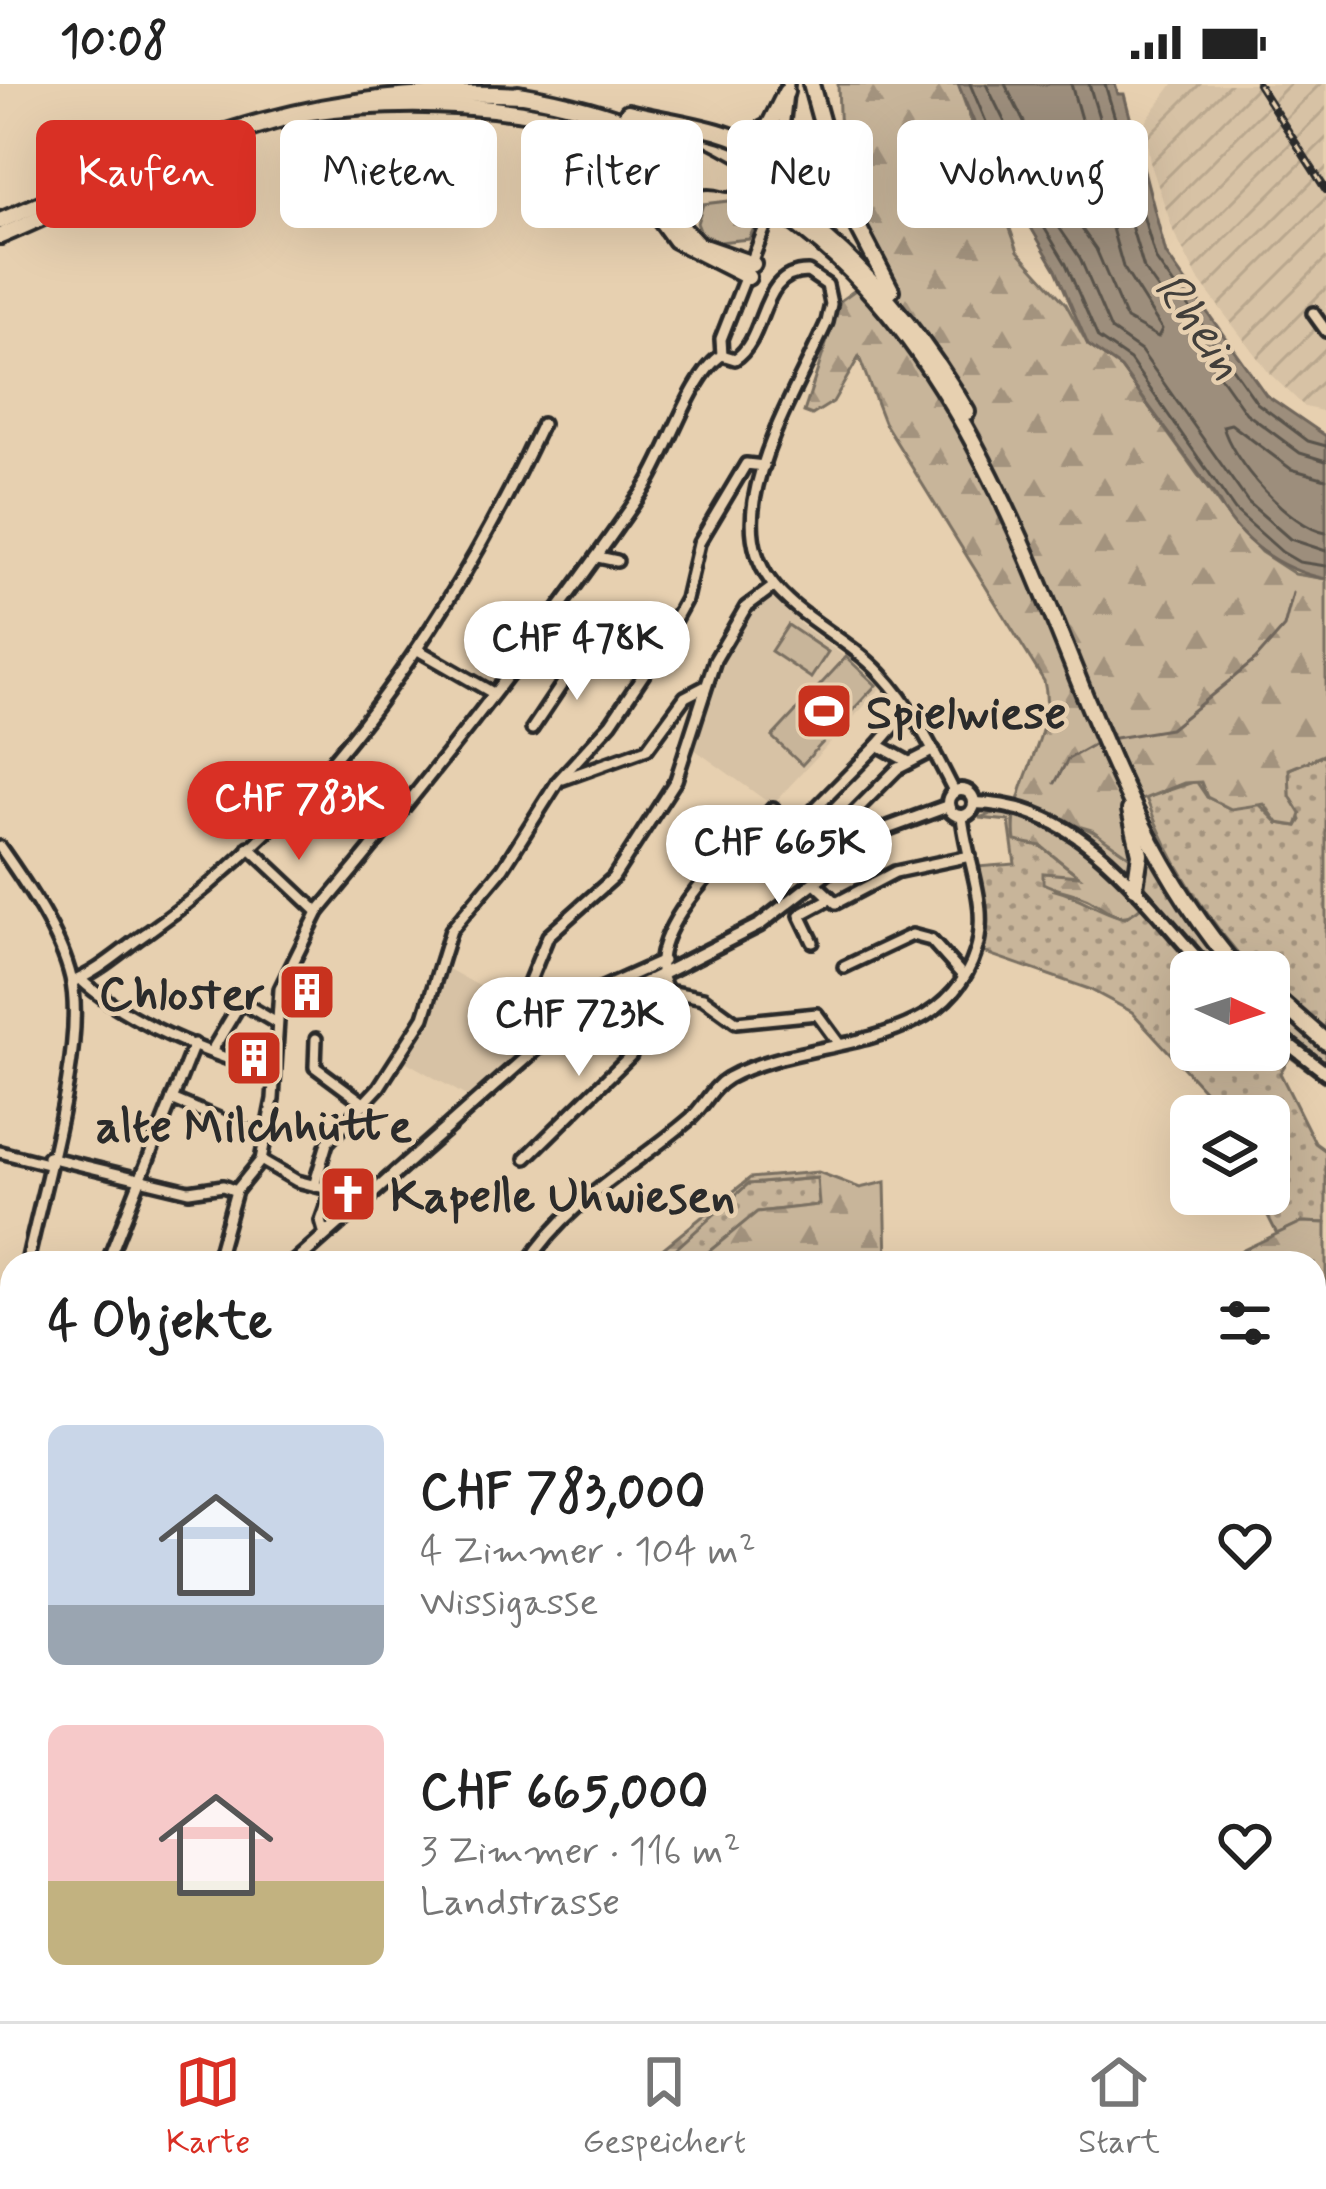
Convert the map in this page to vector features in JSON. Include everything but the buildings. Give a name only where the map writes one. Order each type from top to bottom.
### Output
[{"type":"highway","points":[[811,84],[855,226],[993,460],[1120,767],[1188,892],[1234,951]]},
{"type":"highway","points":[[772,120],[786,87]]},
{"type":"highway","points":[[0,221],[178,143],[303,103],[412,89],[518,94],[603,106],[727,136]]},
{"type":"highway","points":[[518,94],[628,121],[747,177],[851,257],[922,340]]},
{"type":"highway","points":[[0,236],[203,145],[274,121],[390,100],[479,100],[563,112],[686,154],[727,177]]},
{"type":"highway","points":[[479,100],[551,117],[590,135],[621,164],[675,240],[750,270]]},
{"type":"highway","points":[[727,183],[706,179],[686,187],[675,205],[676,221],[698,244],[750,270]]},
{"type":"highway","points":[[798,228],[853,274],[944,390],[1001,496],[1099,712],[1105,736],[1180,893],[1224,951]]},
{"type":"highway","points":[[1120,767],[1138,844],[1137,881]]},
{"type":"highway","points":[[1290,1013],[1326,1042]]},
{"type":"main road","points":[[308,1251],[536,1045],[663,966],[759,925],[880,831],[948,806],[954,791],[967,791],[974,803]]},
{"type":"main road","points":[[974,803],[1018,808],[1074,833],[1137,881],[1193,951]]},
{"type":"main road","points":[[948,806],[962,816],[974,803]]},
{"type":"main road","points":[[1290,1045],[1326,1073]]},
{"type":"street","points":[[783,120],[786,87]]},
{"type":"street","points":[[722,355],[721,339],[765,228]]},
{"type":"street","points":[[722,355],[733,360],[745,352],[772,292],[785,277],[812,273],[827,285],[831,304],[827,322],[764,466],[752,525],[773,587],[792,609],[881,674],[934,750],[954,791]]},
{"type":"street","points":[[1313,314],[1326,331]]},
{"type":"street","points":[[219,1251],[236,1191],[261,1160],[274,1074],[275,1022],[286,974],[318,912],[460,743],[550,614],[598,557],[671,445],[707,368],[722,355]]},
{"type":"street","points":[[76,981],[223,877],[364,722],[418,650],[487,534],[542,424]]},
{"type":"street","points":[[315,1183],[327,1143],[365,1104],[424,1018],[451,930],[503,868],[558,781],[611,723],[686,599],[699,543],[746,464],[764,466]]},
{"type":"street","points":[[598,557],[617,561]]},
{"type":"street","points":[[536,1045],[524,1026],[520,1005],[548,936],[613,878],[676,780],[706,686],[744,610],[773,587]]},
{"type":"street","points":[[532,729],[591,641],[550,614]]},
{"type":"street","points":[[418,650],[493,693]]},
{"type":"street","points":[[558,781],[647,749],[685,697],[706,686]]},
{"type":"street","points":[[799,825],[898,722]]},
{"type":"street","points":[[878,745],[907,761]]},
{"type":"street","points":[[811,856],[907,761],[934,750]]},
{"type":"street","points":[[773,808],[672,921],[662,940],[668,991],[703,998],[736,1022],[807,1011],[824,1019],[839,1044]]},
{"type":"street","points":[[539,1251],[593,1192],[693,1116],[727,1079],[913,1024],[943,1003],[964,977],[981,927],[962,816]]},
{"type":"street","points":[[0,847],[76,981],[211,1052],[274,1074]]},
{"type":"street","points":[[249,848],[318,912]]},
{"type":"street","points":[[813,942],[800,915],[829,900],[842,901],[895,872],[970,856]]},
{"type":"street","points":[[815,883],[829,900]]},
{"type":"street","points":[[844,968],[912,935],[931,940],[964,977]]},
{"type":"street","points":[[580,998],[663,966]]},
{"type":"street","points":[[29,1251],[74,1028],[76,981]]},
{"type":"street","points":[[526,1158],[631,1055],[633,1035],[613,994]]},
{"type":"street","points":[[211,1052],[241,1002],[275,1022]]},
{"type":"street","points":[[316,1039],[315,1067],[365,1104]]},
{"type":"street","points":[[112,1251],[194,1044]]},
{"type":"street","points":[[172,1099],[264,1138]]},
{"type":"street","points":[[0,1152],[140,1176],[189,1191],[223,1186],[236,1191]]},
{"type":"street","points":[[261,1160],[297,1180],[332,1190],[321,1221],[326,1235]]},
{"type":"shaded area","points":[[1173,84],[1326,84],[1326,412],[1305,407],[1269,373],[1198,279],[1174,233],[1150,162],[1146,120]]},
{"type":"shaded area","points":[[771,593],[800,624],[874,678],[880,689],[772,805],[694,749],[707,686],[750,606]]},
{"type":"shaded area","points":[[443,966],[517,1007],[528,1043],[468,1097],[403,1060],[432,1014]]},
{"type":"green space","points":[[838,84],[958,84],[971,120],[897,120],[897,228],[1010,228],[1018,251],[1066,304],[1088,345],[1121,368],[1221,507],[1261,552],[1295,574],[1326,579],[1326,754],[1289,769],[1290,796],[1301,814],[1297,826],[1278,823],[1264,804],[1231,809],[1207,797],[1201,782],[1184,783],[1129,805],[1140,864],[1092,830],[1051,818],[1147,901],[1131,914],[1118,916],[1084,897],[1043,883],[1043,873],[1079,876],[1041,846],[1015,841],[1018,800],[1044,721],[1044,681],[884,422],[859,357],[833,402],[812,415],[804,412],[840,301],[880,272],[858,228],[873,228],[873,120],[839,120]]},
{"type":"green space","points":[[727,201],[727,228],[754,228],[749,239],[719,242],[701,233],[703,204]]},
{"type":"green space","points":[[788,625],[828,652],[811,678],[771,651]]},
{"type":"green space","name":"Spielwiese","points":[[846,657],[876,685],[802,765],[772,737]]},
{"type":"green space","points":[[1326,754],[1326,1040],[1290,1006],[1290,951],[1237,951],[1178,867],[1146,798],[1196,781],[1207,797],[1231,809],[1257,802],[1278,823],[1297,826],[1301,820],[1290,796],[1289,769]]},
{"type":"green space","points":[[1128,805],[1222,951],[1170,951],[1170,1053],[1132,1012],[1089,989],[980,951],[985,915],[976,867],[1015,864],[1009,821],[979,818],[1013,806],[1015,840],[1041,846],[1080,877],[1055,890],[1125,918],[1146,901],[1045,817],[1071,821],[1104,837]]},
{"type":"green space","points":[[1290,1022],[1326,1052],[1326,1084],[1290,1057]]},
{"type":"green space","points":[[1186,1071],[1281,1071],[1315,1143],[1326,1151],[1326,1223],[1302,1222],[1277,1234],[1268,1215],[1290,1215],[1290,1095],[1209,1095]]},
{"type":"green space","points":[[818,1172],[860,1188],[885,1182],[887,1251],[710,1251],[757,1212],[819,1205],[817,1178],[748,1184],[673,1251],[660,1251],[750,1178]]},
{"type":"green space","points":[[818,1178],[820,1205],[758,1212],[710,1251],[673,1251],[748,1184]]},
{"type":"green space","points":[[1302,1222],[1326,1223],[1326,1251],[1241,1251]]},
{"type":"water","points":[[958,84],[1115,84],[1118,94],[1124,94],[1131,120],[973,120]]},
{"type":"water","name":"Rhein","points":[[1148,185],[1166,254],[1266,395],[1326,436],[1326,579],[1276,560],[1236,527],[1121,368],[1088,345],[1056,270],[1031,228],[1148,228]]},
{"type":"waterway","points":[[1109,739],[1170,729],[1255,660],[1284,627],[1293,593]]},
{"type":"waterway","points":[[1055,783],[1068,759],[1100,741]]},
{"type":"railway","points":[[1258,84],[1326,190]]},
{"type":"place","name":"Spielwiese","points":[[824,711]]},
{"type":"place","name":"Chloster","points":[[307,992]]},
{"type":"place","name":"alte Milchhütte","points":[[254,1058]]},
{"type":"place","name":"Kapelle Uhwiesen","points":[[348,1194]]}]
